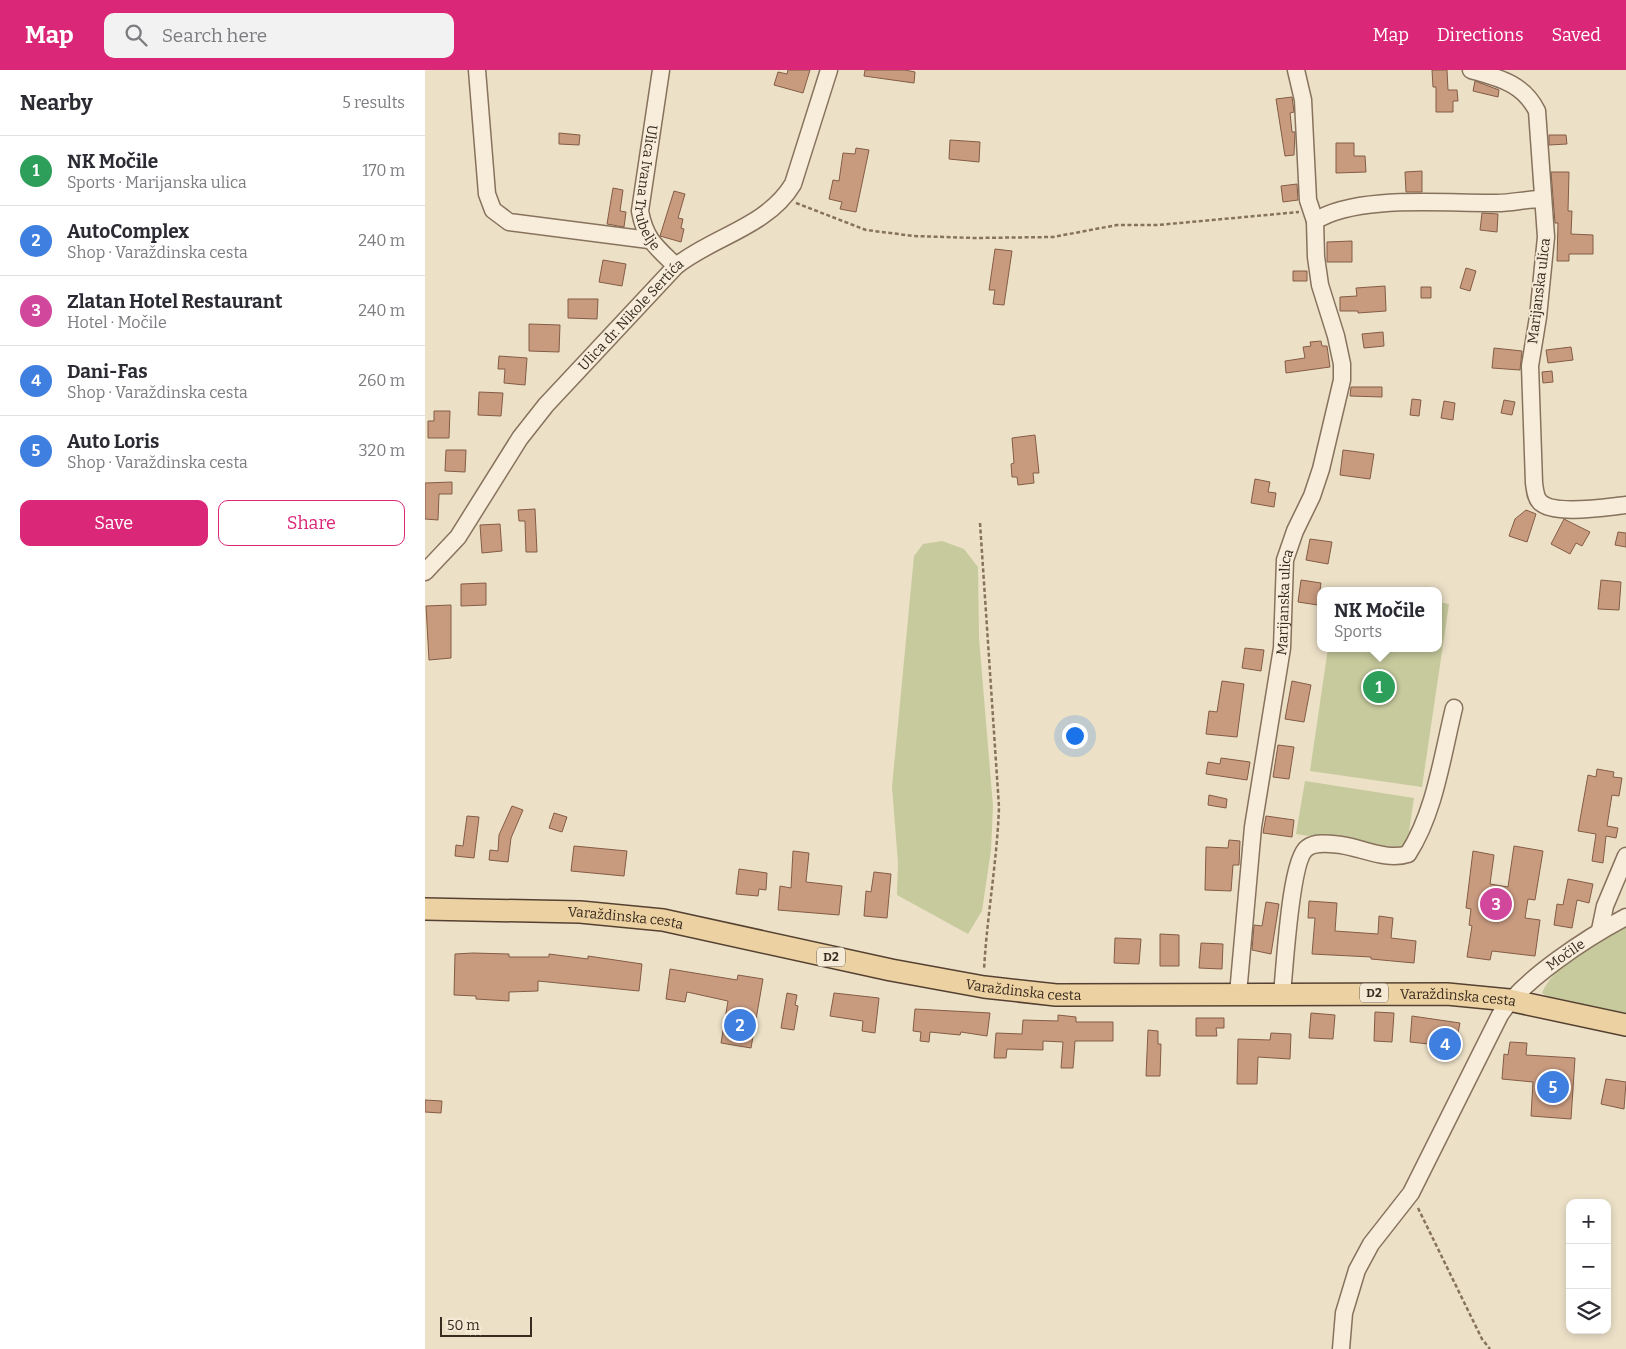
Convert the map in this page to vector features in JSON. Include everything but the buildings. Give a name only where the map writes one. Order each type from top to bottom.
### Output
[{"type":"main road","name":"Varaždinska cesta","points":[[425,909],[580,912],[663,920],[891,970],[984,987],[1091,996],[1282,993],[1447,994],[1509,1000],[1626,1026]]},
{"type":"street","points":[[477,70],[487,194],[493,210],[509,222],[649,240]]},
{"type":"street","name":"Ulica Ivana Trubelje","points":[[661,70],[640,211],[643,226],[649,240],[676,266]]},
{"type":"street","name":"Ulica dr. Nikole Sertića","points":[[425,572],[458,537],[520,438],[546,405],[676,266],[688,257],[759,219],[784,199],[793,184],[829,70]]},
{"type":"street","name":"Marijanska ulica","points":[[1238,994],[1253,826],[1283,648],[1285,560],[1295,531],[1312,496],[1321,469],[1342,380],[1342,364],[1336,336],[1320,285],[1303,100],[1296,70]]},
{"type":"street","name":"Marijanska ulica","points":[[1471,70],[1515,86],[1530,96],[1537,110],[1546,237],[1538,317],[1530,366],[1534,483],[1539,501],[1555,508],[1626,505]]},
{"type":"street","points":[[1313,216],[1382,203],[1500,203],[1543,199]]},
{"type":"street","points":[[1282,993],[1293,891],[1299,859],[1307,848],[1318,843],[1394,857],[1408,854],[1415,843],[1435,790],[1454,708]]},
{"type":"street","points":[[1600,930],[1605,906],[1626,856]]},
{"type":"street","name":"Močile","points":[[1509,1000],[1600,930],[1626,917]]},
{"type":"street","points":[[1341,1349],[1344,1313],[1357,1270],[1371,1244],[1411,1193],[1493,1027],[1509,1000]]},
{"type":"path","points":[[784,199],[866,230],[913,236],[975,238],[1053,238],[1117,225],[1158,225],[1313,216]]},
{"type":"path","points":[[980,523],[999,807],[997,846],[986,923],[984,987]]},
{"type":"path","points":[[1411,1193],[1481,1338],[1490,1349]]},
{"type":"green space","points":[[942,541],[964,549],[978,567],[979,638],[993,806],[991,850],[982,911],[968,934],[897,895],[898,863],[892,787],[914,556],[923,544]]},
{"type":"green space","points":[[1442,603],[1449,604],[1442,651]]},
{"type":"green space","points":[[1327,652],[1442,652],[1422,787],[1310,771]]},
{"type":"green space","points":[[1305,781],[1414,798],[1406,851],[1296,834]]},
{"type":"green space","points":[[1626,926],[1626,1013],[1551,999],[1542,993],[1556,972],[1578,954]]},
{"type":"place","name":"NK Močile","points":[[1379,687]]},
{"type":"place","name":"Zlatan Hotel Restaurant","points":[[1496,904]]},
{"type":"place","name":"AutoComplex","points":[[740,1025]]},
{"type":"place","name":"Dani-Fas","points":[[1445,1044]]},
{"type":"place","name":"Auto Loris","points":[[1553,1087]]}]
